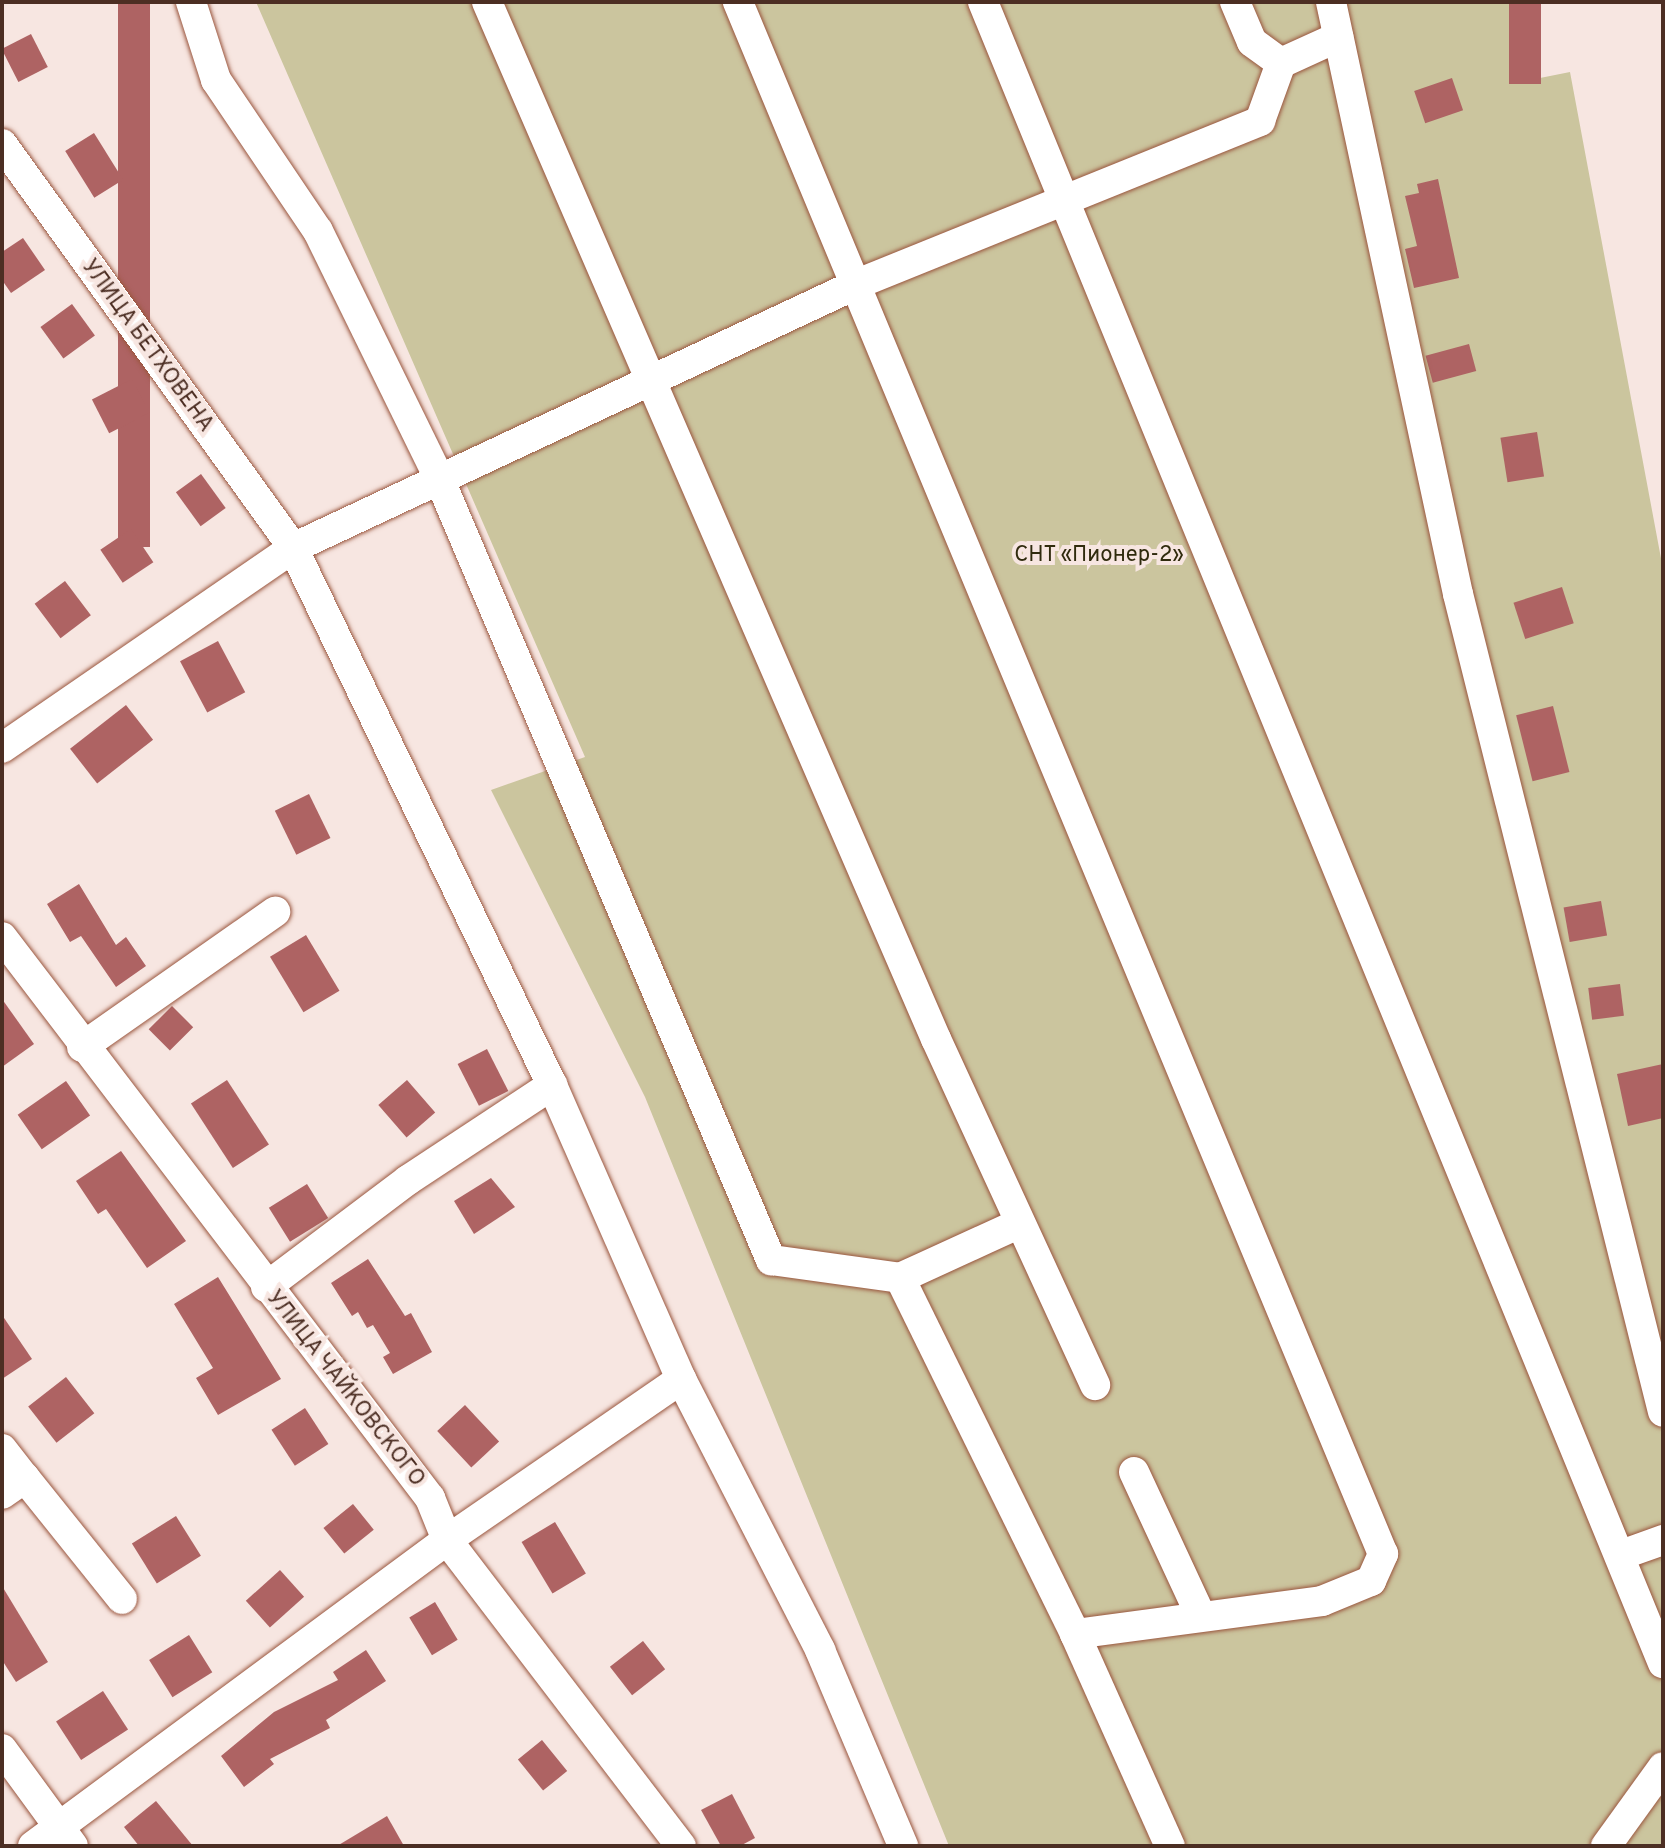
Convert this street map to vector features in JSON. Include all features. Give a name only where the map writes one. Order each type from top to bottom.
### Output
[{"type":"street","points":[[191,2],[216,80],[318,231],[439,478],[771,1260],[900,1278],[1020,1223]]},
{"type":"street","points":[[487,2],[648,384],[1020,1223],[1095,1385]]},
{"type":"street","points":[[738,2],[1383,1554],[1371,1581],[1322,1601],[1200,1614],[1075,1634]]},
{"type":"street","points":[[983,2],[1663,1663]]},
{"type":"street","points":[[1235,2],[1252,42],[1281,63]]},
{"type":"street","points":[[1331,2],[1458,594],[1663,1412]]},
{"type":"street","points":[[2,748],[293,548],[857,284],[1065,197],[1260,121],[1281,63],[1338,37]]},
{"type":"street","name":"УЛИЦА БЕТХОВЕНА","points":[[2,144],[293,548],[552,1085],[681,1379],[820,1650],[903,1846]]},
{"type":"street","points":[[82,1047],[275,912]]},
{"type":"street","name":"УЛИЦА ЧАЙКОВСКОГО","points":[[2,937],[82,1047],[430,1498],[447,1540],[681,1846]]},
{"type":"street","points":[[266,1287],[408,1180],[552,1085]]},
{"type":"street","points":[[900,1278],[1075,1634],[1170,1846]]},
{"type":"street","points":[[33,1846],[66,1836],[447,1540],[681,1379]]},
{"type":"street","points":[[2,1449],[13,1486],[122,1599]]},
{"type":"street","points":[[1134,1472],[1200,1614]]},
{"type":"street","points":[[1621,1555],[1663,1540]]},
{"type":"street","points":[[2,1749],[66,1836]]},
{"type":"street","points":[[1606,1846],[1663,1767]]},
{"type":"green space","name":"СНТ «Пионер-2»","points":[[256,2],[1515,2],[1525,81],[1570,72],[1663,569],[1663,1846],[949,1846],[645,1097],[491,790],[585,757]]},
{"type":"building","points":[[118,2],[150,2],[150,547],[118,547]]},
{"type":"building","points":[[1509,2],[1541,2],[1541,84],[1509,84]]},
{"type":"building","points":[[31,34],[48,67],[18,82],[2,49]]},
{"type":"building","points":[[1452,78],[1463,110],[1425,123],[1414,91]]},
{"type":"building","points":[[94,133],[123,180],[94,198],[65,151]]},
{"type":"building","points":[[1438,179],[1459,278],[1414,288],[1405,249],[1417,246],[1405,196],[1419,193],[1417,184]]},
{"type":"building","points":[[23,238],[45,270],[11,293],[2,280],[2,252]]},
{"type":"building","points":[[72,304],[95,336],[63,358],[40,327]]},
{"type":"building","points":[[1469,344],[1476,371],[1433,383],[1426,356]]},
{"type":"building","points":[[132,379],[149,413],[109,433],[92,399]]},
{"type":"building","points":[[1537,432],[1544,476],[1507,482],[1500,438]]},
{"type":"building","points":[[201,474],[226,508],[201,526],[176,492]]},
{"type":"building","points":[[131,529],[153,562],[123,583],[100,550]]},
{"type":"building","points":[[65,581],[91,615],[61,638],[35,604]]},
{"type":"building","points":[[1562,587],[1574,623],[1525,639],[1513,603]]},
{"type":"building","points":[[218,641],[245,692],[207,712],[180,661]]},
{"type":"building","points":[[126,705],[153,740],[97,783],[70,749]]},
{"type":"building","points":[[1553,706],[1569,772],[1533,781],[1516,715]]},
{"type":"building","points":[[309,794],[330,838],[296,855],[275,811]]},
{"type":"building","points":[[79,884],[116,945],[126,937],[146,966],[116,987],[81,936],[70,942],[47,904]]},
{"type":"building","points":[[1601,901],[1607,935],[1570,942],[1564,908]]},
{"type":"building","points":[[306,935],[339,991],[303,1012],[270,957]]},
{"type":"building","points":[[1620,984],[1624,1016],[1592,1020],[1588,988]]},
{"type":"building","points":[[2,999],[34,1044],[2,1067]]},
{"type":"building","points":[[172,1006],[193,1027],[170,1051],[149,1029]]},
{"type":"building","points":[[487,1049],[508,1091],[479,1106],[458,1064]]},
{"type":"building","points":[[1663,1064],[1663,1118],[1628,1126],[1617,1074]]},
{"type":"building","points":[[227,1080],[269,1145],[233,1168],[191,1103]]},
{"type":"building","points":[[407,1080],[435,1112],[407,1137],[378,1105]]},
{"type":"building","points":[[66,1081],[90,1115],[42,1149],[18,1115]]},
{"type":"building","points":[[121,1151],[186,1241],[147,1268],[106,1209],[98,1214],[76,1181]]},
{"type":"building","points":[[491,1178],[515,1207],[474,1234],[454,1201]]},
{"type":"building","points":[[307,1184],[328,1218],[290,1242],[269,1208]]},
{"type":"building","points":[[368,1259],[405,1316],[411,1313],[432,1352],[393,1374],[383,1357],[390,1353],[373,1325],[367,1328],[358,1312],[352,1316],[331,1283]]},
{"type":"building","points":[[218,1277],[281,1379],[218,1415],[196,1378],[213,1368],[174,1304]]},
{"type":"building","points":[[2,1315],[32,1359],[2,1379]]},
{"type":"building","points":[[66,1377],[94,1413],[56,1443],[28,1407]]},
{"type":"building","points":[[465,1405],[499,1442],[471,1467],[437,1431]]},
{"type":"building","points":[[305,1408],[328,1444],[295,1466],[271,1430]]},
{"type":"building","points":[[353,1504],[374,1530],[344,1554],[323,1528]]},
{"type":"building","points":[[176,1516],[201,1556],[157,1583],[132,1544]]},
{"type":"building","points":[[555,1522],[586,1573],[552,1594],[522,1542]]},
{"type":"building","points":[[280,1570],[304,1597],[270,1628],[246,1601]]},
{"type":"building","points":[[2,1586],[48,1662],[16,1682],[2,1660]]},
{"type":"building","points":[[435,1602],[458,1640],[432,1655],[409,1617]]},
{"type":"building","points":[[189,1635],[212,1672],[172,1697],[149,1660]]},
{"type":"building","points":[[643,1641],[665,1669],[632,1695],[610,1667]]},
{"type":"building","points":[[366,1650],[386,1681],[326,1720],[330,1728],[270,1759],[274,1764],[244,1787],[221,1756],[274,1712],[338,1680],[333,1672]]},
{"type":"building","points":[[103,1691],[128,1730],[81,1760],[56,1721]]},
{"type":"building","points":[[542,1740],[567,1771],[543,1791],[518,1760]]},
{"type":"building","points":[[732,1794],[755,1838],[740,1846],[721,1846],[701,1810]]},
{"type":"building","points":[[156,1801],[193,1846],[139,1846],[124,1827]]},
{"type":"building","points":[[387,1816],[404,1846],[337,1846]]}]
